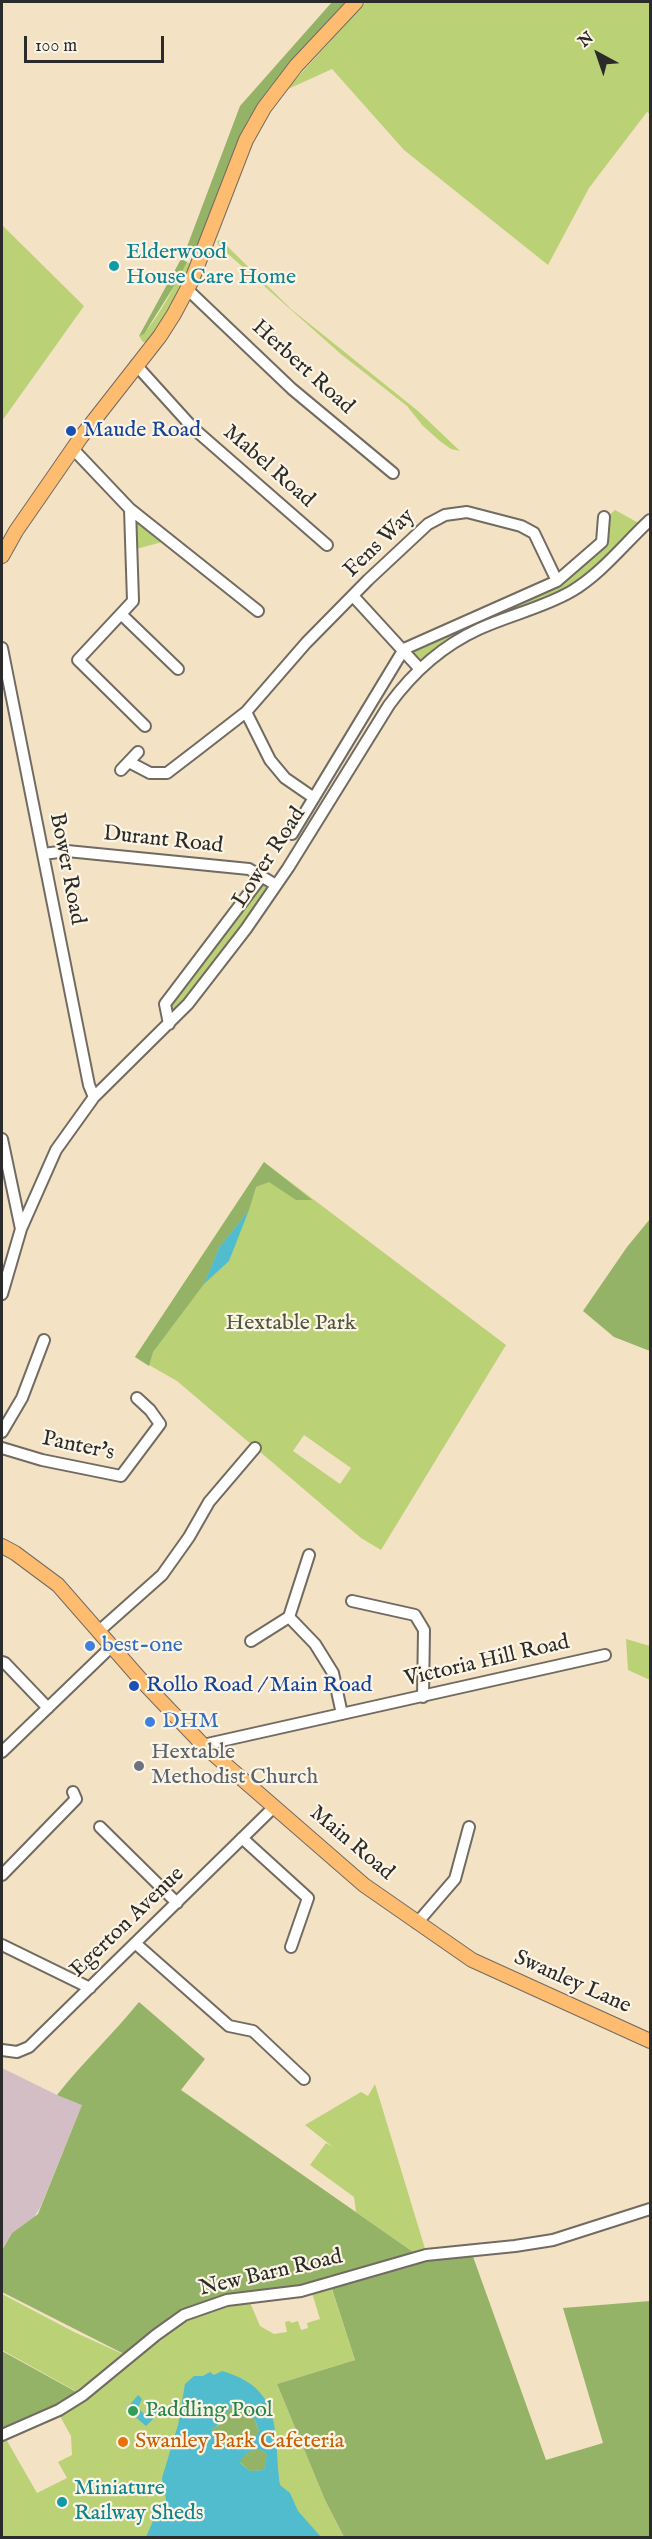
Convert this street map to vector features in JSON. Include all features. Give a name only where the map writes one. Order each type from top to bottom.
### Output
[{"type":"main road","points":[[2,556],[16,531],[73,448],[160,336],[187,289],[246,140],[255,124],[278,89],[356,2]]},
{"type":"main road","name":"Main Road","points":[[2,1545],[58,1585],[202,1745],[364,1885],[477,1963]]},
{"type":"main road","name":"Swanley Lane","points":[[477,1963],[651,2041]]},
{"type":"street","name":"Herbert Road","points":[[187,289],[292,388],[393,473]]},
{"type":"street","name":"Mabel Road","points":[[136,365],[193,428],[327,545]]},
{"type":"street","points":[[73,448],[130,509],[258,611]]},
{"type":"street","points":[[130,509],[133,601],[78,660],[145,726]]},
{"type":"street","name":"Fens Way","points":[[138,752],[125,766],[150,773],[167,773],[246,712],[306,643],[433,520],[445,515],[467,512],[521,526],[534,533],[557,581]]},
{"type":"street","points":[[404,649],[557,581],[602,542],[604,517]]},
{"type":"street","name":"Lower Road","points":[[2,1294],[21,1229],[56,1149],[94,1097],[188,1004],[246,929],[389,705],[419,668],[479,629],[574,590],[613,557],[651,520]]},
{"type":"street","points":[[354,597],[419,668]]},
{"type":"street","points":[[122,615],[178,669]]},
{"type":"street","name":"Bower Road","points":[[2,648],[89,1085],[94,1097]]},
{"type":"street","name":"Lower Road","points":[[292,834],[404,649]]},
{"type":"street","points":[[246,712],[270,760],[285,778],[314,798]]},
{"type":"street","name":"Durant Road","points":[[43,854],[67,851],[249,869],[276,885]]},
{"type":"street","points":[[169,1024],[165,1004],[262,876]]},
{"type":"street","points":[[2,1139],[21,1229]]},
{"type":"street","points":[[2,1432],[22,1398],[44,1340]]},
{"type":"street","name":"Panter's","points":[[2,1448],[33,1458],[121,1476],[160,1424],[137,1398]]},
{"type":"street","points":[[99,1630],[162,1575],[189,1537],[209,1502],[255,1448]]},
{"type":"street","points":[[251,1641],[289,1617],[309,1555]]},
{"type":"street","points":[[352,1601],[415,1615],[424,1630],[423,1697]]},
{"type":"street","points":[[289,1617],[315,1644],[333,1673],[342,1714]]},
{"type":"street","points":[[2,1752],[112,1646]]},
{"type":"street","name":"Victoria Hill Road","points":[[202,1745],[605,1655]]},
{"type":"street","points":[[2,1662],[6,1663],[48,1708]]},
{"type":"street","points":[[2,1875],[76,1799],[73,1792]]},
{"type":"street","name":"Egerton Avenue","points":[[2,2050],[17,2052],[29,2046],[273,1807]]},
{"type":"street","points":[[100,1827],[177,1903]]},
{"type":"street","points":[[417,1923],[455,1879],[469,1827]]},
{"type":"street","points":[[242,1838],[308,1898],[291,1947]]},
{"type":"street","points":[[135,1943],[229,2026],[253,2031],[304,2079]]},
{"type":"street","points":[[2,1945],[90,1988]]},
{"type":"street","name":"New Barn Road","points":[[2,2435],[59,2410],[83,2395],[184,2315],[227,2300],[301,2291],[426,2255],[552,2240],[651,2209]]},
{"type":"shaded area","points":[[2,2068],[57,2095],[83,2103],[40,2208],[34,2217],[12,2233],[2,2249]]},
{"type":"green space","points":[[332,2],[353,2],[269,90],[248,120],[194,253],[185,252],[240,106]]},
{"type":"green space","points":[[366,2],[650,2],[650,114],[647,112],[589,188],[548,265],[404,150],[332,69],[286,90]]},
{"type":"green space","points":[[2,225],[84,306],[2,421]]},
{"type":"green space","points":[[221,240],[291,309],[418,411],[460,451],[451,449],[441,442],[423,426],[407,406],[342,355],[219,246],[217,241]]},
{"type":"green space","points":[[181,259],[187,262],[178,280],[144,334],[139,336]]},
{"type":"green space","points":[[187,262],[192,265],[172,305],[148,342],[143,342],[139,336],[145,332],[158,314]]},
{"type":"green space","points":[[130,509],[170,540],[132,550]]},
{"type":"green space","points":[[615,510],[644,526],[584,581],[479,629],[420,668],[405,650],[557,581],[606,538],[607,517]]},
{"type":"green space","points":[[262,883],[267,889],[262,898],[186,999],[175,1010],[171,1010],[170,1005]]},
{"type":"green space","name":"Hextable Park","points":[[264,1162],[506,1345],[381,1550],[361,1538],[177,1381],[135,1357]],"holes":[[[304,1435],[351,1468],[340,1484],[293,1451]]]},
{"type":"green space","points":[[264,1162],[312,1200],[296,1200],[269,1182],[256,1187],[249,1210],[219,1248],[204,1284],[153,1352],[149,1366],[135,1357]]},
{"type":"green space","points":[[650,1219],[650,1351],[614,1337],[583,1311],[627,1247]]},
{"type":"green space","points":[[626,1639],[650,1646],[650,1680],[628,1670]]},
{"type":"green space","points":[[139,2002],[205,2059],[181,2090],[416,2254],[317,2284],[204,2304],[126,2355],[2,2292],[2,2250],[12,2233],[38,2214],[82,2105],[57,2095]]},
{"type":"green space","points":[[375,2084],[426,2252],[416,2254],[356,2212],[354,2197],[310,2165],[326,2143],[333,2147],[305,2125],[361,2092],[368,2096]]},
{"type":"green space","points":[[471,2251],[546,2460],[603,2443],[563,2308],[650,2301],[650,2537],[344,2537],[325,2500],[277,2384],[355,2360],[331,2286],[418,2259]]},
{"type":"green space","points":[[331,2287],[355,2360],[277,2384],[325,2500],[344,2537],[2,2537],[2,2440],[6,2439],[37,2493],[67,2478],[58,2462],[72,2455],[71,2436],[60,2416],[97,2389],[170,2327],[207,2310],[249,2300],[260,2326],[274,2334],[287,2332],[285,2322],[298,2321],[301,2330],[308,2328],[307,2323],[320,2319],[312,2293]]},
{"type":"green space","points":[[2,2294],[74,2332],[125,2355],[81,2394],[2,2350]]},
{"type":"green space","points":[[2,2351],[80,2394],[63,2404],[2,2430]]},
{"type":"green space","points":[[234,2405],[244,2408],[251,2414],[259,2431],[248,2442],[221,2446],[211,2430],[221,2424],[227,2409]]},
{"type":"green space","points":[[259,2449],[267,2454],[264,2470],[250,2471],[240,2462],[247,2453]]},
{"type":"water","points":[[249,1210],[229,1261],[204,1284],[219,1248]]},
{"type":"water","points":[[222,2371],[242,2379],[257,2389],[266,2401],[275,2431],[280,2485],[290,2493],[298,2511],[321,2537],[146,2537],[153,2521],[162,2519],[166,2512],[166,2489],[162,2478],[178,2425],[185,2384],[194,2376],[203,2376],[210,2372],[214,2375]],"holes":[[[234,2405],[244,2408],[251,2414],[259,2431],[248,2442],[221,2446],[211,2430],[220,2423]],[[259,2449],[267,2454],[264,2470],[250,2471],[240,2463],[247,2453]]]},
{"type":"water","name":"Paddling Pool","points":[[138,2395],[142,2399],[138,2408],[144,2414],[153,2408],[159,2413],[146,2426],[126,2409]]},
{"type":"place","name":"Elderwood House Care Home","points":[[114,266]]},
{"type":"place","name":"Maude Road","points":[[71,431]]},
{"type":"place","name":"best-one","points":[[90,1646]]},
{"type":"place","name":"Rollo Road / Main Road","points":[[134,1686]]},
{"type":"place","name":"DHM","points":[[150,1722]]},
{"type":"place","name":"Hextable Methodist Church","points":[[139,1766]]},
{"type":"place","name":"Paddling Pool","points":[[133,2411]]},
{"type":"place","name":"Swanley Park Cafeteria","points":[[123,2442]]},
{"type":"place","name":"Miniature Railway Sheds","points":[[62,2502]]}]
